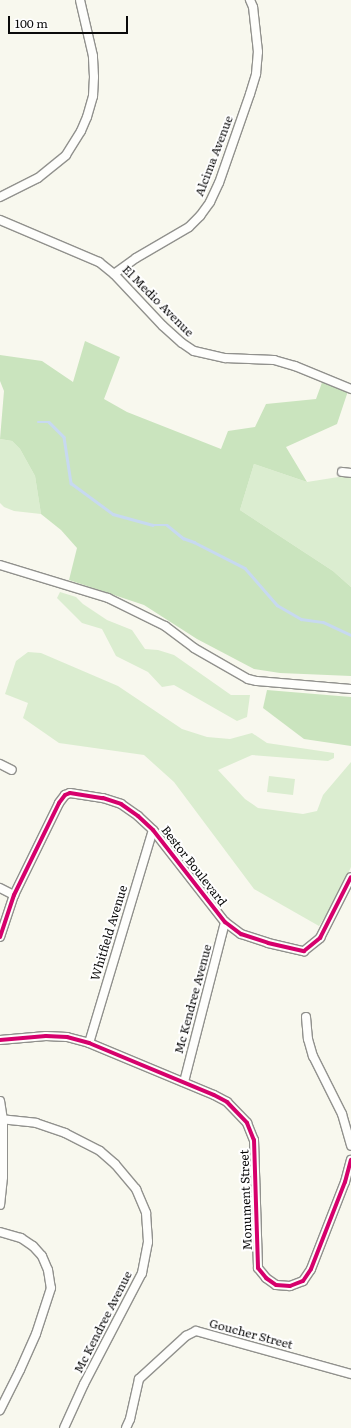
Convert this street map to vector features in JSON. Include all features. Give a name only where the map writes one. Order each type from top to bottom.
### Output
[{"type":"street","points":[[0,197],[38,178],[66,155],[81,131],[87,117],[93,96],[94,70],[93,56],[80,0]]},
{"type":"street","name":"Alcima Avenue","points":[[114,274],[136,258],[189,226],[200,216],[210,202],[219,183],[256,74],[258,52],[253,7],[250,0]]},
{"type":"street","name":"El Medio Avenue","points":[[0,220],[87,255],[114,274],[163,326],[182,343],[194,351],[225,358],[274,360],[295,366],[351,389]]},
{"type":"street","points":[[342,472],[351,473]]},
{"type":"street","points":[[0,565],[108,598],[165,626],[194,648],[248,679],[351,689]]},
{"type":"street","points":[[0,764],[12,770]]},
{"type":"street","name":"Bestor Boulevard","points":[[0,937],[14,895],[59,802],[65,795],[70,793],[103,798],[121,804],[138,816],[153,830],[225,922],[241,934],[268,943],[304,951],[320,938],[351,877]]},
{"type":"street","name":"Whitfield Avenue","points":[[89,1043],[153,830]]},
{"type":"street","points":[[0,888],[14,895]]},
{"type":"street","name":"Mc Kendree Avenue","points":[[184,1082],[225,922]]},
{"type":"street","points":[[306,1017],[308,1039],[313,1056],[342,1114],[351,1146]]},
{"type":"street","name":"Monument Street","points":[[0,1040],[46,1036],[67,1038],[89,1043],[184,1082],[227,1102],[247,1123],[254,1140],[256,1158],[258,1268],[266,1278],[276,1285],[290,1286],[303,1281],[311,1269],[345,1182],[351,1160]]},
{"type":"street","points":[[0,1101],[3,1177],[0,1205]]},
{"type":"street","name":"Mc Kendree Avenue","points":[[1,1119],[36,1123],[66,1133],[100,1151],[115,1164],[136,1189],[146,1213],[148,1242],[142,1273],[84,1384],[64,1428]]},
{"type":"street","points":[[0,1232],[21,1238],[34,1246],[42,1256],[48,1270],[51,1288],[36,1334],[0,1410]]},
{"type":"street","name":"Goucher Street","points":[[126,1428],[130,1420],[139,1379],[186,1336],[196,1331],[351,1374]]},
{"type":"green space","points":[[85,341],[120,357],[104,399],[127,412],[221,449],[228,431],[255,427],[266,404],[316,399],[324,377],[349,388],[337,424],[286,447],[307,482],[254,464],[240,510],[333,571],[351,587],[351,676],[280,673],[254,669],[197,639],[144,605],[69,580],[77,548],[61,530],[41,514],[35,476],[20,449],[12,441],[0,439],[4,391],[0,381],[0,355],[42,361],[73,382]]},
{"type":"green space","points":[[0,439],[12,441],[20,449],[35,476],[41,514],[14,511],[4,507],[0,503]]},
{"type":"green space","points":[[254,464],[307,482],[351,475],[351,587],[333,571],[240,510]]},
{"type":"green space","points":[[60,592],[76,597],[83,604],[107,620],[132,630],[145,649],[158,650],[174,655],[231,695],[250,695],[247,717],[237,721],[174,685],[162,687],[148,672],[116,656],[102,629],[82,623],[57,598]]},
{"type":"green space","points":[[28,652],[41,653],[118,686],[182,729],[207,737],[230,739],[252,733],[267,743],[334,753],[334,758],[328,761],[252,755],[218,770],[245,799],[258,808],[303,814],[317,811],[323,795],[351,762],[351,867],[338,896],[319,926],[254,889],[174,782],[144,755],[59,743],[23,718],[28,703],[5,694],[16,661]]},
{"type":"green space","points":[[267,690],[351,697],[351,746],[304,739],[263,708]]},
{"type":"green space","points":[[269,776],[295,779],[293,795],[267,792]]},
{"type":"waterway","points":[[38,422],[49,422],[64,437],[71,483],[113,514],[153,525],[167,525],[183,538],[245,568],[277,605],[301,619],[323,622],[351,635]]},
{"type":"cycle path","points":[[0,937],[14,895],[59,803],[65,795],[70,793],[103,798],[121,804],[138,816],[153,830],[225,922],[241,934],[268,943],[304,951],[320,938],[351,877]]},
{"type":"cycle path","points":[[0,1040],[46,1036],[67,1037],[89,1043],[214,1095],[227,1102],[247,1123],[254,1140],[258,1268],[266,1278],[276,1285],[290,1286],[303,1281],[311,1269],[345,1182],[351,1160]]}]
